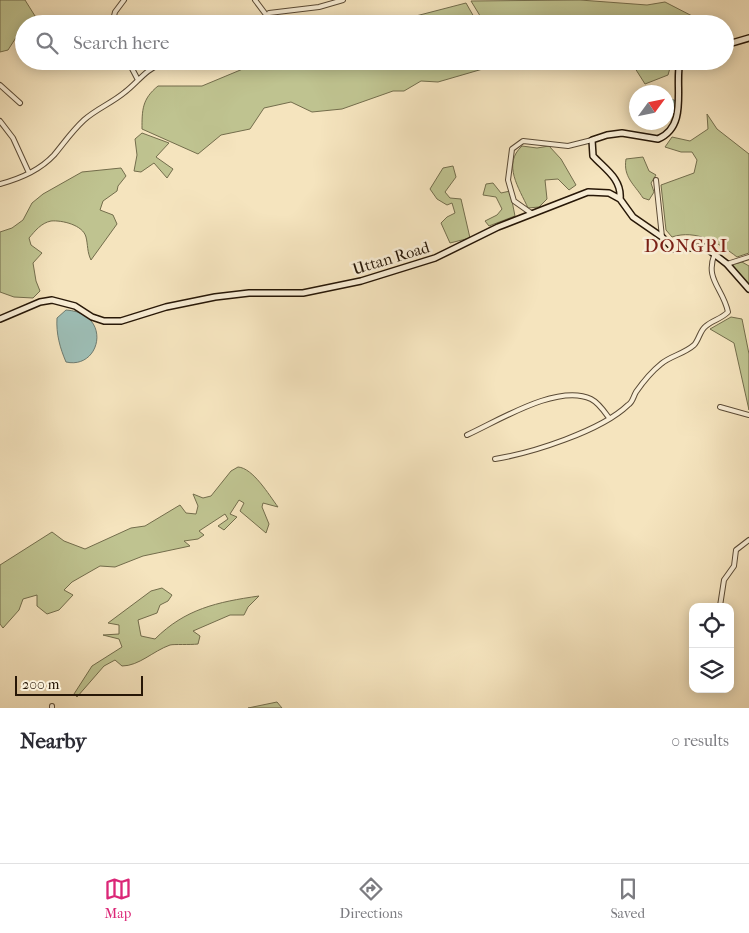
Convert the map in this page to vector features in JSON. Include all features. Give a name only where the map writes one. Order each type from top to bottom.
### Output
[{"type":"main road","points":[[734,42],[749,38]]},
{"type":"main road","points":[[679,70],[676,118],[669,132],[658,139],[622,133],[606,135],[592,140],[593,156],[611,172],[619,190],[620,199],[628,207],[633,217],[662,237],[674,249],[705,247],[715,253],[749,289]]},
{"type":"main road","name":"Uttan Road","points":[[0,319],[40,302],[52,300],[75,306],[92,317],[104,321],[121,321],[166,307],[215,297],[249,293],[289,294],[316,290],[361,281],[427,261],[531,213],[588,192],[609,193],[620,199]]},
{"type":"street","points":[[114,15],[124,0]]},
{"type":"street","points":[[255,0],[265,11],[266,15]]},
{"type":"street","points":[[269,15],[269,13],[319,7],[343,0]]},
{"type":"street","points":[[133,70],[138,80]]},
{"type":"street","points":[[0,184],[29,173],[52,156],[71,131],[85,119],[122,95],[138,80],[153,70]]},
{"type":"street","points":[[0,85],[20,103]]},
{"type":"street","points":[[0,121],[13,138],[29,173]]},
{"type":"street","points":[[531,213],[514,201],[508,180],[512,149],[523,140],[568,146],[592,140]]},
{"type":"street","points":[[656,180],[662,237]]},
{"type":"street","points":[[495,459],[515,456],[580,434],[610,418],[632,402],[635,393],[651,372],[665,361],[677,356],[693,345],[705,326],[720,319],[728,312],[725,299],[711,273],[710,266],[715,253]]},
{"type":"street","points":[[727,264],[749,257]]},
{"type":"street","points":[[467,435],[554,396],[585,396],[601,407],[610,418]]},
{"type":"street","points":[[720,407],[749,415]]},
{"type":"street","points":[[720,603],[724,580],[734,566],[736,550],[749,540]]},
{"type":"green space","points":[[0,0],[25,0],[34,15],[15,15],[15,39],[8,50],[0,52]]},
{"type":"green space","points":[[580,0],[647,5],[665,2],[690,15],[480,15],[471,1]]},
{"type":"green space","points":[[466,3],[473,15],[420,15]]},
{"type":"green space","points":[[240,70],[479,70],[438,82],[421,81],[404,91],[393,91],[342,109],[312,112],[291,102],[264,108],[250,129],[221,135],[198,154],[142,129],[144,105],[158,86],[202,86]]},
{"type":"green space","points":[[636,70],[669,70],[668,75],[645,84]]},
{"type":"green space","points":[[707,114],[717,129],[749,154],[749,253],[737,257],[715,242],[690,235],[672,237],[666,230],[661,185],[694,173],[697,160],[692,152],[681,152],[665,147],[672,137],[690,141],[708,129]]},
{"type":"green space","points":[[142,133],[169,143],[156,157],[173,169],[167,178],[154,163],[141,172],[134,171],[137,155],[135,139]]},
{"type":"green space","points":[[522,146],[537,148],[549,146],[561,159],[576,185],[569,190],[558,179],[545,180],[547,199],[539,207],[528,208],[514,176],[513,168],[513,160]]},
{"type":"green space","points":[[643,157],[649,171],[656,175],[651,183],[654,192],[649,200],[643,198],[626,171],[626,159]]},
{"type":"green space","points":[[453,166],[456,177],[445,192],[450,198],[461,199],[470,238],[450,243],[441,223],[455,213],[452,203],[447,205],[437,199],[430,189],[443,168]]},
{"type":"green space","points":[[121,168],[126,176],[118,186],[117,191],[103,201],[100,210],[113,215],[117,224],[91,260],[86,237],[81,229],[66,222],[47,222],[29,238],[31,245],[42,253],[33,263],[40,291],[33,298],[14,297],[0,292],[0,232],[12,228],[23,220],[32,203],[43,194],[82,172]]},
{"type":"green space","points":[[493,183],[501,193],[510,191],[515,216],[489,226],[485,221],[497,215],[502,209],[496,197],[483,195],[486,184]]},
{"type":"green space","points":[[742,262],[749,266],[749,286],[730,265]]},
{"type":"green space","points":[[731,317],[742,319],[749,354],[749,410],[734,343],[710,329]]},
{"type":"green space","points":[[238,467],[255,477],[278,507],[263,503],[262,507],[269,524],[266,533],[240,511],[244,503],[239,500],[230,514],[237,517],[224,530],[218,526],[228,519],[225,514],[199,531],[204,535],[198,539],[184,541],[190,546],[143,556],[115,567],[100,566],[72,582],[64,590],[73,595],[59,610],[47,614],[37,606],[37,595],[23,599],[19,610],[3,628],[0,624],[0,565],[52,532],[64,541],[85,549],[131,528],[145,526],[180,505],[186,513],[196,514],[198,506],[193,494],[203,498],[211,496],[231,471]]},
{"type":"green space","points":[[162,588],[172,595],[168,601],[160,605],[157,613],[138,620],[141,636],[155,639],[178,620],[202,609],[229,601],[259,596],[248,607],[244,615],[230,615],[193,631],[200,636],[198,644],[170,645],[134,664],[122,666],[115,660],[104,666],[77,697],[74,694],[92,666],[122,647],[119,639],[103,635],[119,634],[119,625],[108,623],[151,591]]},
{"type":"green space","points":[[277,702],[282,708],[248,708]]},
{"type":"water","points":[[66,310],[81,313],[91,321],[96,330],[97,340],[94,350],[87,358],[78,362],[66,362],[59,341],[57,318]]},
{"type":"district","name":"DONGRI","points":[[686,246]]}]
